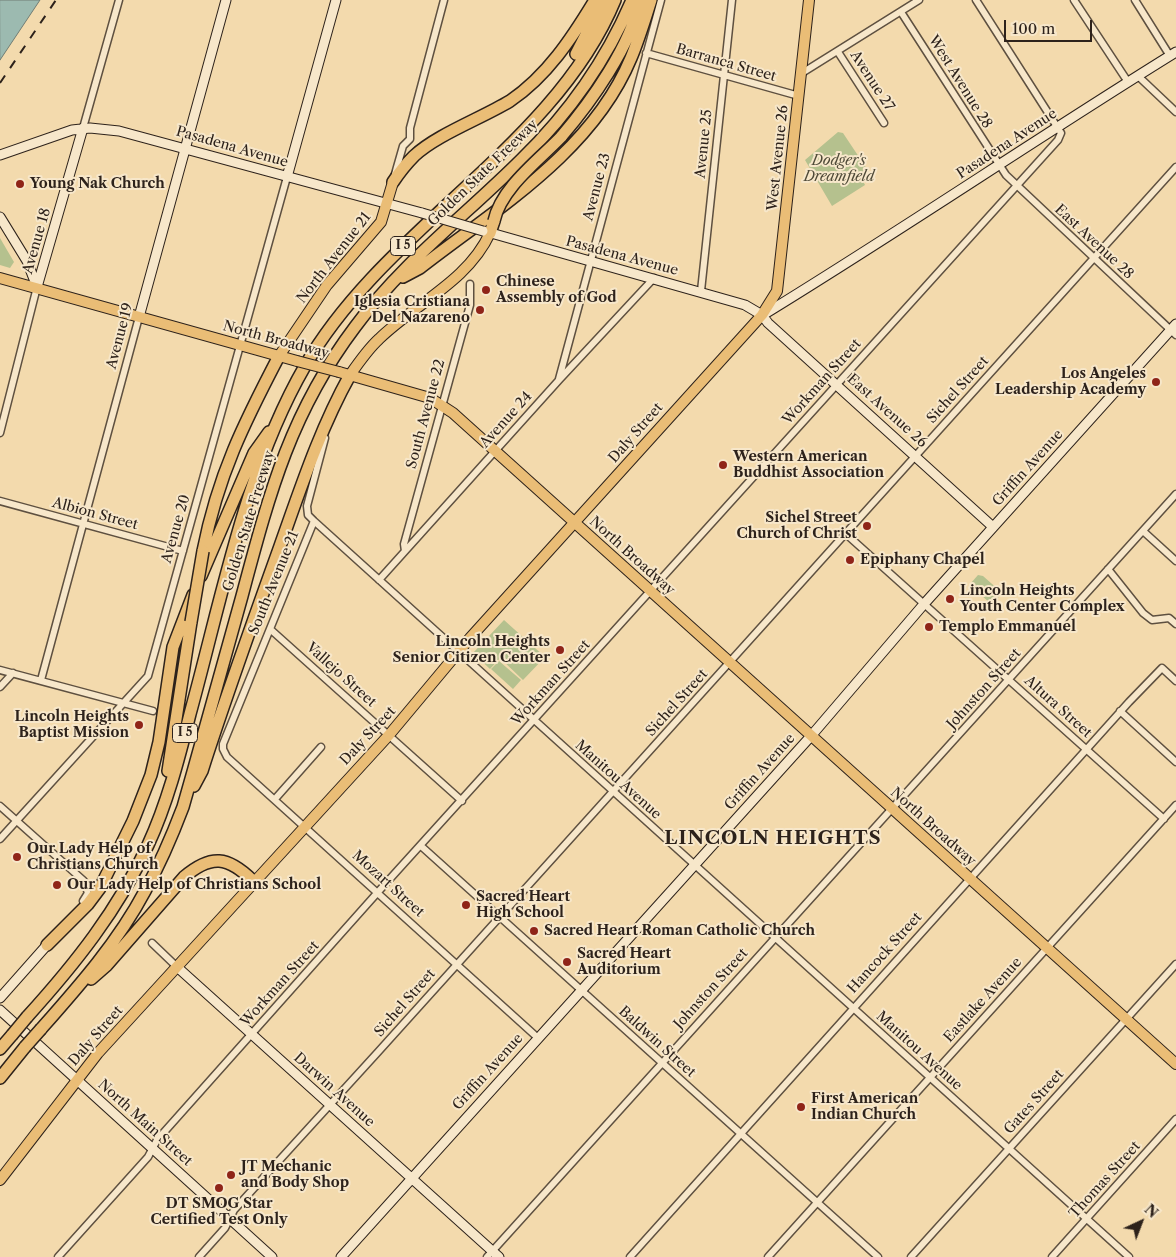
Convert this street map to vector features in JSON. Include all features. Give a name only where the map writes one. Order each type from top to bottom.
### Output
[{"type":"highway","points":[[393,182],[416,154],[511,100],[531,84],[553,62],[576,32],[595,0]]},
{"type":"highway","points":[[555,96],[604,0]]},
{"type":"highway","name":"Golden State Freeway","points":[[0,1049],[93,940],[112,912],[149,843],[166,799],[246,508],[279,418],[305,365],[326,334],[376,272],[514,140],[555,96],[597,35],[615,0]]},
{"type":"highway","name":"Golden State Freeway","points":[[0,1078],[106,952],[141,899],[166,851],[183,807],[280,464],[297,422],[336,353],[373,303],[394,281],[424,250],[522,159],[555,124],[596,70],[632,0]]},
{"type":"highway","points":[[487,232],[499,206],[512,187],[578,116],[608,72],[626,38],[640,0]]},
{"type":"highway","points":[[394,281],[420,268],[435,257],[547,170],[579,138],[600,112],[631,59],[651,0]]},
{"type":"highway","points":[[166,799],[167,777],[209,518],[227,462],[279,356]]},
{"type":"highway","points":[[183,807],[202,771],[246,638],[344,373]]},
{"type":"highway","points":[[47,945],[83,909],[100,888],[133,821],[150,775],[159,742],[173,647],[254,454],[279,418]]},
{"type":"highway","points":[[68,998],[107,965],[184,877],[197,866],[220,860],[233,864],[253,881]]},
{"type":"main road","name":"Avenue 19","points":[[139,317],[226,0]]},
{"type":"main road","points":[[287,177],[336,0]]},
{"type":"main road","name":"West Avenue 26","points":[[762,315],[777,291],[809,0]]},
{"type":"main road","name":"Pasadena Avenue","points":[[0,155],[83,128],[119,130],[654,278],[745,305],[762,315],[892,236],[998,165],[1173,54]]},
{"type":"main road","name":"Avenue 18","points":[[37,288],[83,128]]},
{"type":"main road","name":"North Avenue 21","points":[[279,356],[328,285],[376,229],[388,204],[393,182]]},
{"type":"main road","points":[[0,217],[27,262],[37,288]]},
{"type":"main road","points":[[344,373],[380,338],[465,270],[482,250],[487,232]]},
{"type":"main road","name":"North Broadway","points":[[0,278],[344,373],[430,398],[441,404],[1176,1064]]},
{"type":"main road","name":"East Avenue 26","points":[[762,315],[768,323],[993,526]]},
{"type":"main road","name":"Daly Street","points":[[0,1180],[76,1079],[253,881],[389,735],[458,652],[762,315]]},
{"type":"main road","name":"Griffin Avenue","points":[[341,1257],[811,736],[993,526],[1174,329]]},
{"type":"main road","points":[[0,998],[47,945]]},
{"type":"main road","name":"Darwin Avenue","points":[[176,966],[411,1178],[493,1255]]},
{"type":"main road","name":"North Main Street","points":[[0,1010],[272,1257]]},
{"type":"street","name":"Avenue 18","points":[[83,128],[118,0]]},
{"type":"street","name":"North Avenue 21","points":[[393,182],[403,146],[410,139],[410,128],[444,0]]},
{"type":"street","name":"Avenue 23","points":[[559,380],[661,0]]},
{"type":"street","name":"Avenue 25","points":[[701,292],[732,0]]},
{"type":"street","points":[[802,73],[919,0]]},
{"type":"street","points":[[976,0],[1058,127]]},
{"type":"street","points":[[1074,0],[1128,82]]},
{"type":"street","points":[[1134,0],[1173,54]]},
{"type":"street","name":"West Avenue 28","points":[[901,12],[998,165]]},
{"type":"street","name":"Avenue 27","points":[[838,52],[884,124]]},
{"type":"street","name":"Barranca Street","points":[[646,53],[799,96]]},
{"type":"street","points":[[1138,76],[1176,112]]},
{"type":"street","name":"Workman Street","points":[[58,1257],[153,1149],[158,1140],[378,892],[1058,140],[1061,133],[1058,127]]},
{"type":"street","name":"East Avenue 28","points":[[998,165],[1093,259],[1174,329]]},
{"type":"street","name":"Sichel Street","points":[[199,1257],[225,1228],[234,1210],[329,1104],[730,663],[915,455],[1176,167]]},
{"type":"street","name":"Avenue 20","points":[[0,839],[148,676],[287,177]]},
{"type":"street","name":"Avenue 24","points":[[379,580],[559,380],[654,278]]},
{"type":"street","name":"South Avenue 22","points":[[405,551],[404,544],[441,404],[470,305],[470,284]]},
{"type":"street","name":"Avenue 18","points":[[0,433],[37,288]]},
{"type":"street","name":"Avenue 19","points":[[41,680],[139,317]]},
{"type":"street","name":"South Avenue 21","points":[[223,749],[223,744],[314,521],[308,515],[307,506],[326,434],[325,425]]},
{"type":"street","name":"Johnston Street","points":[[493,1255],[662,1063],[1176,494]]},
{"type":"street","name":"Albion Street","points":[[0,501],[183,551]]},
{"type":"street","name":"Manitou Avenue","points":[[314,521],[1129,1257]]},
{"type":"street","points":[[1143,531],[1176,561]]},
{"type":"street","name":"Altura Street","points":[[846,534],[1164,819]]},
{"type":"street","points":[[1108,569],[1143,613],[1152,620],[1169,618],[1176,624]]},
{"type":"street","name":"Vallejo Street","points":[[270,629],[462,800]]},
{"type":"street","name":"Hancock Street","points":[[630,1257],[852,1007],[1120,711],[1162,668],[1176,681]]},
{"type":"street","points":[[0,670],[153,711]]},
{"type":"street","points":[[0,687],[13,673]]},
{"type":"street","points":[[1120,711],[1176,762]]},
{"type":"street","points":[[275,799],[321,747]]},
{"type":"street","name":"Mozart Street","points":[[223,749],[226,756],[538,1038]]},
{"type":"street","name":"Eastlake Avenue","points":[[768,1257],[1176,805]]},
{"type":"street","points":[[0,806],[84,881],[88,888],[84,900],[47,945]]},
{"type":"street","name":"Baldwin Street","points":[[421,846],[878,1257]]},
{"type":"street","name":"Darwin Avenue","points":[[152,943],[176,966]]},
{"type":"street","name":"Gates Street","points":[[911,1257],[1176,964]]},
{"type":"street","name":"Thomas Street","points":[[1052,1257],[1176,1119]]},
{"type":"green space","name":"Dodger's Dreamfield","points":[[838,132],[843,133],[871,175],[863,181],[865,185],[832,206],[805,160]]},
{"type":"green space","points":[[0,238],[14,262],[10,268],[0,265]]},
{"type":"green space","points":[[978,575],[983,576],[1000,591],[1000,595],[995,602],[990,603],[973,588],[971,583]]},
{"type":"green space","points":[[504,620],[545,657],[523,680],[500,658],[490,669],[473,653]]},
{"type":"green space","points":[[499,661],[521,680],[513,689],[491,669]]},
{"type":"water","points":[[0,0],[40,0],[0,60]]},
{"type":"railway","points":[[0,83],[56,0]]},
{"type":"place","name":"Young Nak Church","points":[[20,184]]},
{"type":"place","name":"Chinese Assembly of God","points":[[486,290]]},
{"type":"place","name":"Iglesia Cristiana Del Nazareno","points":[[480,310]]},
{"type":"place","name":"Los Angeles Leadership Academy","points":[[1156,382]]},
{"type":"place","name":"Western American Buddhist Association","points":[[723,465]]},
{"type":"place","name":"Sichel Street Church of Christ","points":[[867,526]]},
{"type":"place","name":"Epiphany Chapel","points":[[850,560]]},
{"type":"place","name":"Lincoln Heights Youth Center Complex","points":[[950,599]]},
{"type":"place","name":"Templo Emmanuel","points":[[929,627]]},
{"type":"place","name":"Lincoln Heights Senior Citizen Center","points":[[560,650]]},
{"type":"place","name":"Lincoln Heights Baptist Mission","points":[[139,725]]},
{"type":"place","name":"Our Lady Help of Christians Church","points":[[17,857]]},
{"type":"place","name":"Our Lady Help of Christians School","points":[[57,885]]},
{"type":"place","name":"Sacred Heart High School","points":[[466,905]]},
{"type":"place","name":"Sacred Heart Roman Catholic Church","points":[[534,931]]},
{"type":"place","name":"Sacred Heart Auditorium","points":[[567,962]]},
{"type":"place","name":"First American Indian Church","points":[[801,1107]]},
{"type":"place","name":"JT Mechanic and Body Shop","points":[[231,1175]]},
{"type":"place","name":"DT SMOG Star Certified Test Only","points":[[219,1188]]},
{"type":"district","name":"LINCOLN HEIGHTS","points":[[773,839]]}]
